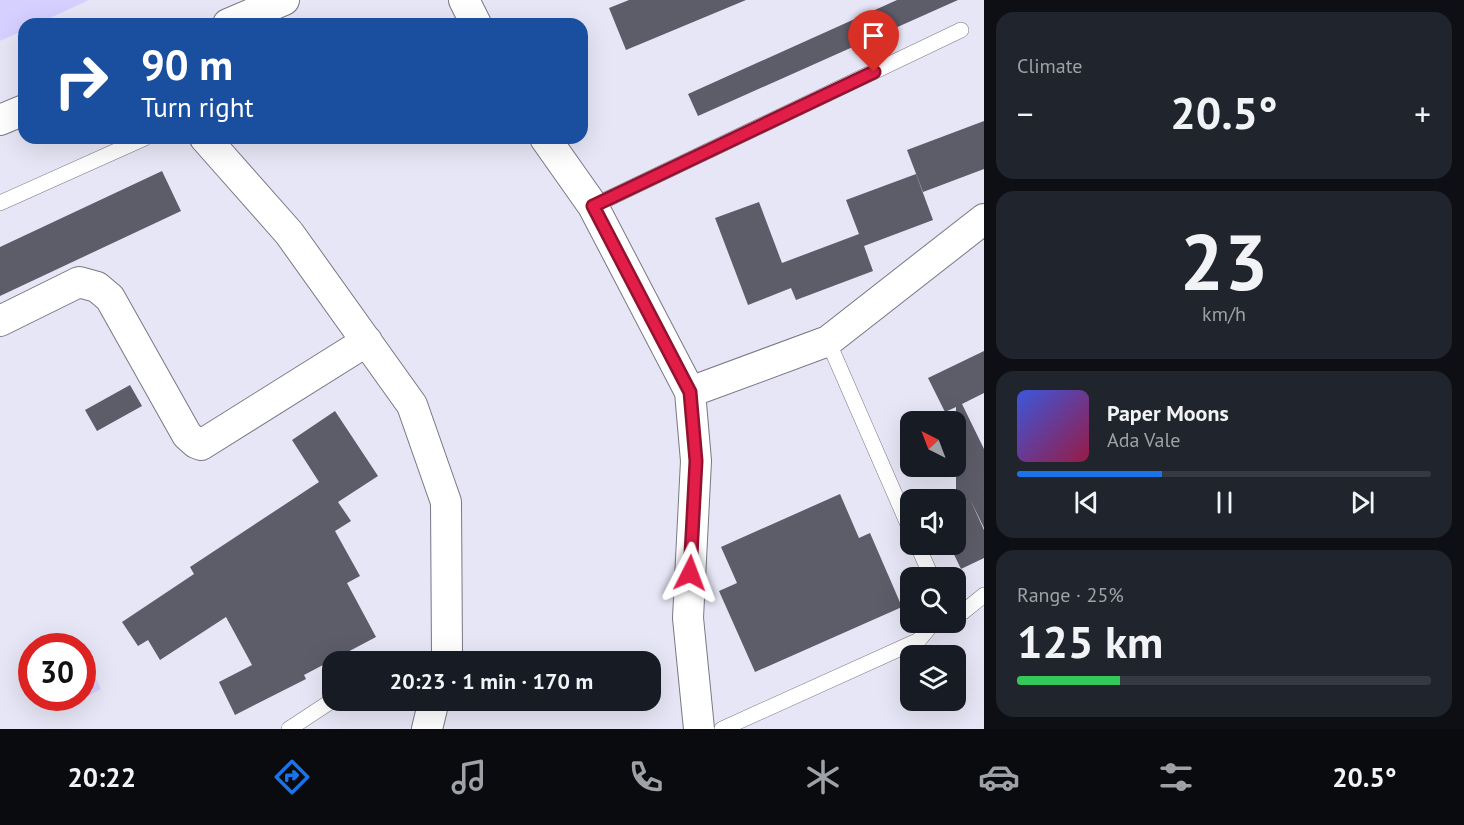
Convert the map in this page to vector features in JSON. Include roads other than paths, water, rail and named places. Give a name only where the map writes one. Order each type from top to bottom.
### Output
[{"type":"street","points":[[242,18],[284,0]]},
{"type":"street","points":[[464,0],[473,18]]},
{"type":"street","points":[[0,120],[18,112]]},
{"type":"street","points":[[210,144],[289,233],[412,405],[446,502],[438,651]]},
{"type":"street","points":[[550,144],[593,206],[690,392],[696,461],[688,618],[699,729]]},
{"type":"street","points":[[690,392],[828,341],[984,219]]},
{"type":"street","points":[[0,321],[79,282],[98,287],[110,298],[187,435],[201,445],[367,341]]},
{"type":"street","points":[[426,729],[431,711]]},
{"type":"lane","points":[[593,206],[961,30]]},
{"type":"lane","points":[[0,203],[132,144]]},
{"type":"lane","points":[[828,341],[900,506]]},
{"type":"lane","points":[[966,610],[984,595]]},
{"type":"lane","points":[[722,729],[920,640],[925,633]]},
{"type":"lane","points":[[289,729],[322,707]]}]
